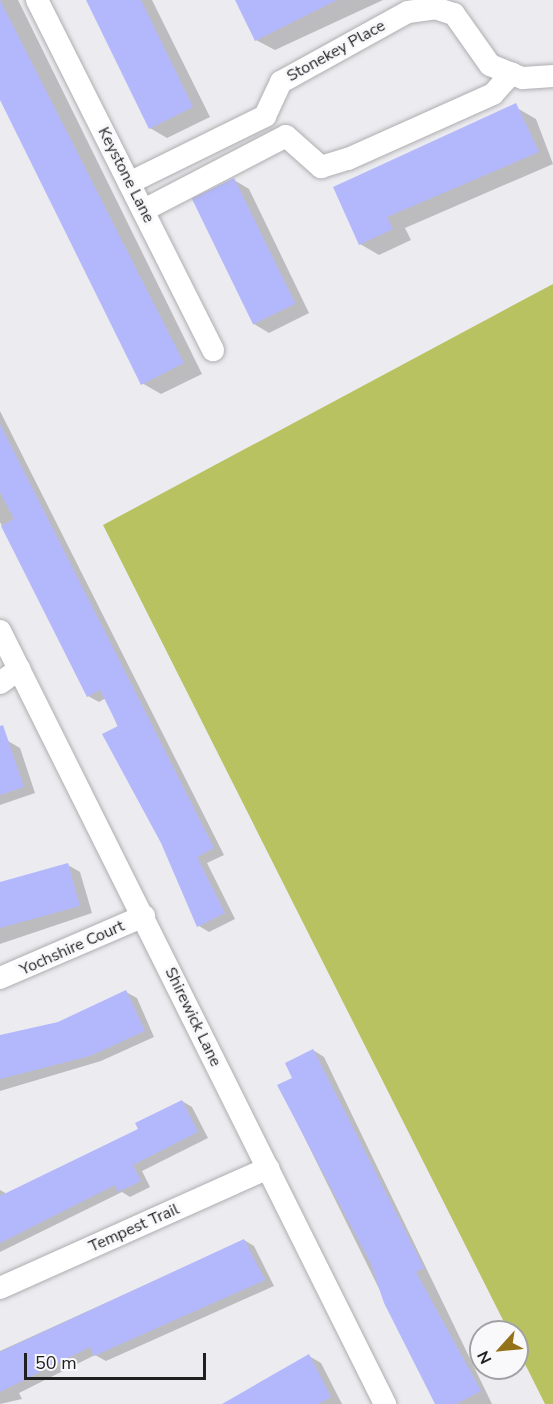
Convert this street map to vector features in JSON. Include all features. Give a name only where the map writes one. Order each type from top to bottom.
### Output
[{"type":"street","name":"Keystone Lane","points":[[38,0],[213,350]]},
{"type":"street","name":"Stonekey Place","points":[[129,183],[265,116],[280,82],[408,12],[435,8],[454,14],[490,65],[512,73],[553,76]]},
{"type":"street","points":[[144,210],[286,136],[321,167],[348,159],[493,94],[512,73]]},
{"type":"street","name":"Shirewick Lane","points":[[0,631],[144,916],[385,1404]]},
{"type":"street","points":[[0,683],[19,669]]},
{"type":"street","name":"Yochshire Court","points":[[0,978],[144,916]]},
{"type":"street","name":"Tempest Trail","points":[[0,1288],[268,1168]]},
{"type":"green space","points":[[553,284],[553,1404],[545,1404],[529,1372],[529,1320],[503,1320],[103,525]]},
{"type":"building","points":[[0,0],[184,363],[141,385],[0,100]]},
{"type":"building","points":[[86,0],[141,0],[193,107],[149,129]]},
{"type":"building","points":[[235,0],[337,0],[255,41]]},
{"type":"building","points":[[516,103],[539,152],[387,217],[393,229],[359,245],[333,187]]},
{"type":"building","points":[[234,178],[295,304],[253,324],[192,199]]},
{"type":"building","points":[[0,424],[214,848],[197,857],[225,913],[197,927],[161,843],[102,734],[118,726],[100,690],[87,697],[1,526],[14,519],[0,492]]},
{"type":"building","points":[[3,725],[24,787],[0,795],[0,726]]},
{"type":"building","points":[[68,863],[80,906],[0,928],[0,882]]},
{"type":"building","points":[[126,990],[145,1031],[90,1056],[0,1079],[0,1035],[58,1022]]},
{"type":"building","points":[[313,1049],[424,1268],[416,1272],[469,1369],[469,1380],[475,1380],[481,1391],[456,1404],[435,1404],[384,1303],[371,1264],[277,1085],[292,1078],[285,1063]]},
{"type":"building","points":[[182,1100],[198,1132],[133,1165],[141,1181],[118,1192],[115,1185],[0,1243],[0,1196],[138,1129],[135,1123]]},
{"type":"building","points":[[244,1239],[265,1280],[94,1356],[90,1347],[0,1392],[0,1352]]},
{"type":"building","points":[[309,1354],[331,1397],[318,1404],[222,1404]]}]
